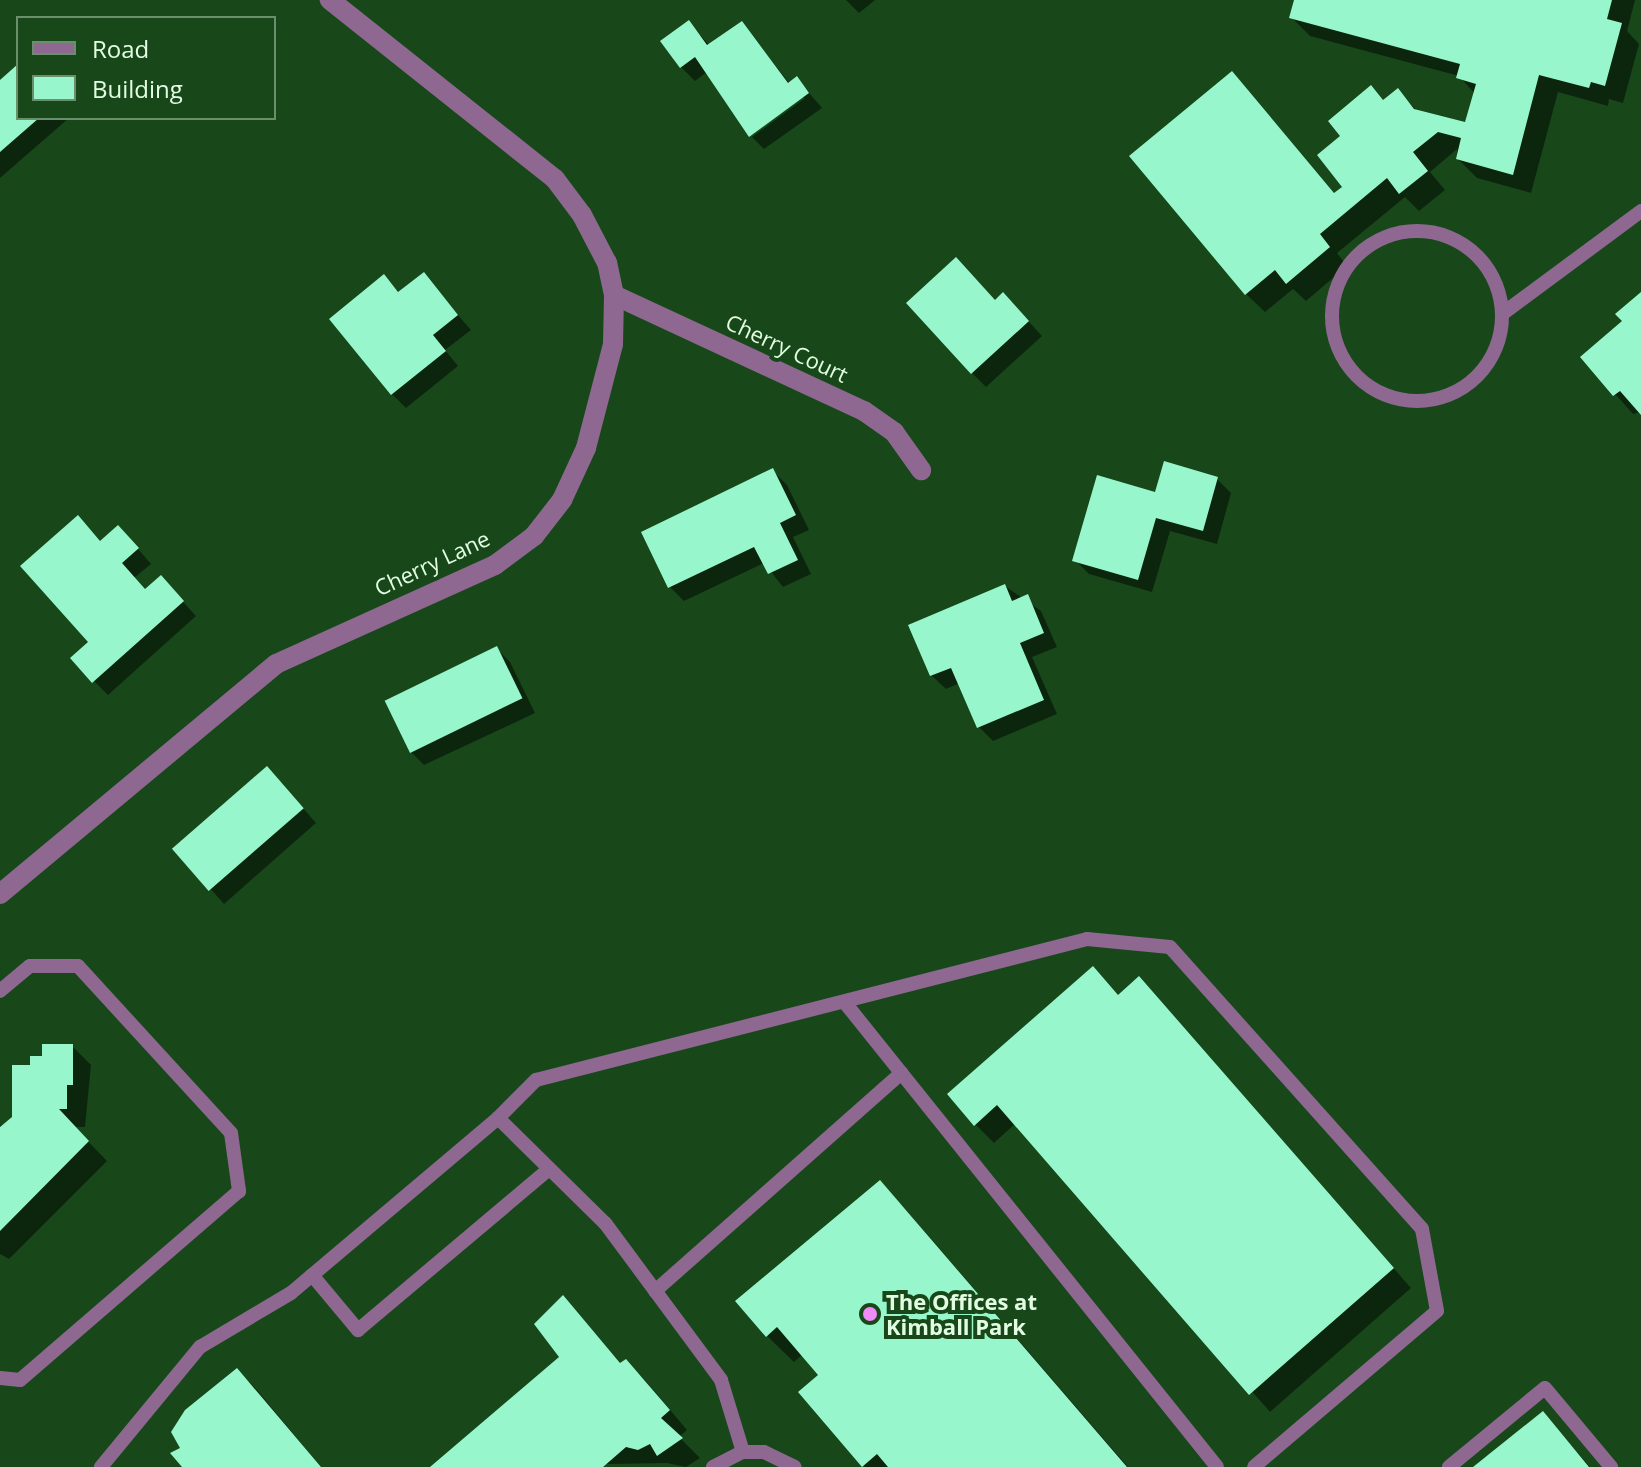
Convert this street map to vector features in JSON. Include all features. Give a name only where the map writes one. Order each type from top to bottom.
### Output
[{"type":"street","name":"Cherry Lane","points":[[0,894],[276,664],[495,565],[534,536],[562,500],[586,448],[613,344],[614,295],[607,263],[555,179],[330,0]]},
{"type":"street","name":"Cherry Court","points":[[614,295],[864,411],[894,432],[921,470]]},
{"type":"lane","points":[[1502,314],[1492,275],[1479,258],[1446,236],[1416,231],[1386,237],[1352,260],[1335,296],[1333,317],[1341,352],[1351,368],[1379,391],[1415,401],[1450,394],[1478,375],[1496,347],[1502,314],[1641,211]]},
{"type":"lane","points":[[101,1467],[200,1347],[312,1275],[498,1118],[536,1080],[846,1004],[1087,939],[1170,947],[1422,1229],[1437,1311],[1254,1467]]},
{"type":"lane","points":[[0,991],[30,966],[78,966],[231,1133],[239,1191],[20,1380],[0,1378]]},
{"type":"lane","points":[[846,1004],[1217,1467]]},
{"type":"lane","points":[[655,1291],[901,1073]]},
{"type":"lane","points":[[498,1118],[605,1223],[721,1380],[743,1452]]},
{"type":"lane","points":[[312,1275],[358,1330],[549,1169]]},
{"type":"lane","points":[[1449,1467],[1545,1388],[1611,1467]]},
{"type":"lane","points":[[713,1467],[743,1452],[764,1452],[795,1467]]},
{"type":"building","points":[[1294,0],[1612,0],[1607,19],[1622,23],[1605,86],[1591,82],[1589,88],[1539,75],[1513,175],[1456,159],[1461,138],[1438,132],[1413,152],[1428,171],[1399,194],[1387,178],[1320,234],[1330,247],[1286,284],[1275,270],[1245,295],[1129,156],[1232,71],[1334,193],[1342,187],[1317,155],[1340,136],[1328,121],[1371,85],[1383,100],[1398,88],[1414,109],[1465,122],[1476,84],[1456,78],[1460,64],[1289,18]]},
{"type":"building","points":[[689,20],[707,45],[742,21],[788,83],[797,76],[809,93],[749,137],[695,57],[680,68],[660,41]]},
{"type":"building","points":[[16,66],[16,120],[37,120],[0,152],[0,80]]},
{"type":"building","points":[[956,257],[995,300],[1003,292],[1029,321],[971,374],[906,303]]},
{"type":"building","points":[[424,272],[458,315],[433,335],[446,351],[391,395],[329,319],[384,274],[398,292]]},
{"type":"building","points":[[1641,292],[1641,415],[1620,391],[1613,396],[1580,357],[1622,321],[1615,314]]},
{"type":"building","points":[[1164,461],[1218,477],[1203,531],[1156,518],[1138,580],[1072,561],[1097,475],[1155,492]]},
{"type":"building","points":[[773,468],[796,515],[780,523],[798,560],[768,574],[754,547],[668,588],[641,532]]},
{"type":"building","points":[[78,515],[100,541],[118,525],[139,548],[122,563],[145,589],[161,575],[184,601],[92,683],[70,658],[88,642],[20,566]]},
{"type":"building","points":[[1005,584],[1012,601],[1028,594],[1044,633],[1020,643],[1044,700],[977,728],[951,668],[930,676],[908,625]]},
{"type":"building","points":[[497,646],[522,698],[410,753],[385,701]]},
{"type":"building","points":[[267,766],[304,808],[209,891],[172,849]]},
{"type":"building","points":[[1093,966],[1118,995],[1139,976],[1394,1268],[1249,1395],[997,1105],[974,1126],[947,1094]]},
{"type":"building","points":[[42,1044],[73,1044],[73,1085],[67,1085],[67,1109],[59,1109],[89,1141],[0,1231],[0,1127],[12,1117],[12,1065],[30,1065],[30,1056],[42,1056]]},
{"type":"building","name":"The Offices at Kimball Park","points":[[880,1180],[1127,1467],[888,1467],[877,1454],[862,1467],[798,1392],[818,1375],[777,1327],[766,1337],[735,1301]]},
{"type":"building","points":[[563,1295],[620,1363],[626,1359],[670,1410],[661,1418],[683,1438],[657,1456],[650,1444],[638,1450],[626,1447],[603,1467],[430,1467],[559,1357],[534,1324]]},
{"type":"building","points":[[237,1368],[321,1467],[182,1467],[170,1453],[180,1448],[171,1432],[185,1410]]},
{"type":"building","points":[[1543,1411],[1589,1467],[1473,1467]]},
{"type":"place","name":"The Offices at Kimball Park","points":[[870,1314]]}]
